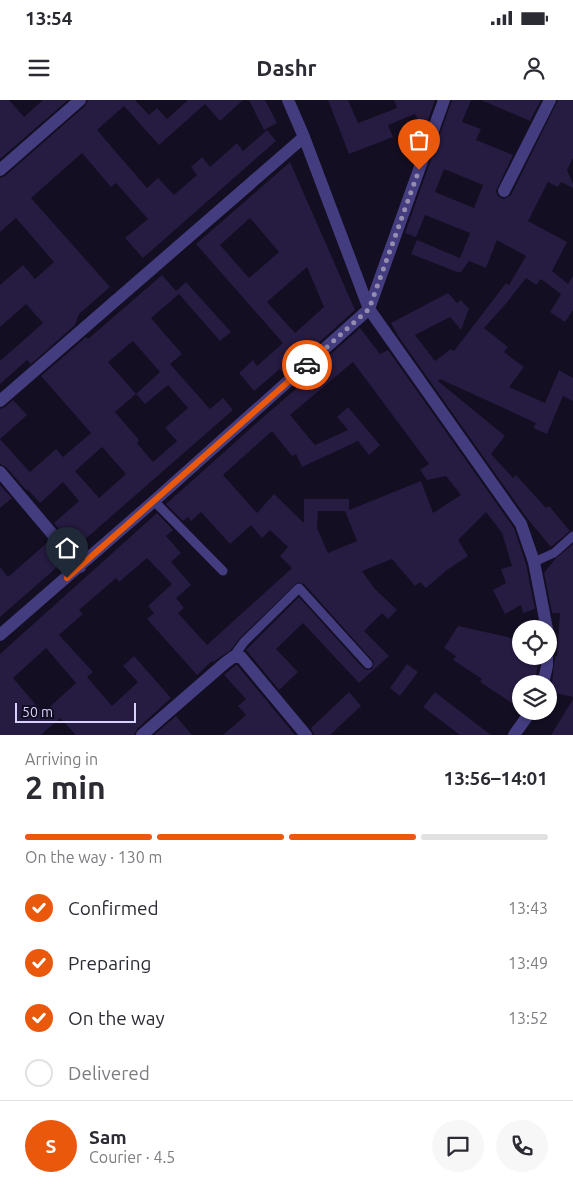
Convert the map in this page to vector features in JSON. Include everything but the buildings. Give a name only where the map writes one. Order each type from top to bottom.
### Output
[{"type":"street","points":[[0,170],[80,100]]},
{"type":"street","points":[[288,100],[304,137],[369,309],[520,524],[534,562],[544,620]]},
{"type":"street","points":[[0,635],[80,567],[369,309],[444,100]]},
{"type":"street","points":[[504,191],[550,100]]},
{"type":"street","points":[[0,401],[304,137]]},
{"type":"street","points":[[0,472],[80,567]]},
{"type":"street","points":[[142,735],[233,657],[241,657],[306,735]]},
{"type":"street","points":[[514,735],[525,720]]},
{"type":"lane","points":[[154,501],[223,571]]},
{"type":"lane","points":[[534,562],[554,553],[573,536]]},
{"type":"lane","points":[[233,657],[244,642],[300,588],[368,664]]},
{"type":"way so far","points":[[307,365],[369,309],[419,170]]},
{"type":"route","points":[[67,578],[307,365]]}]
